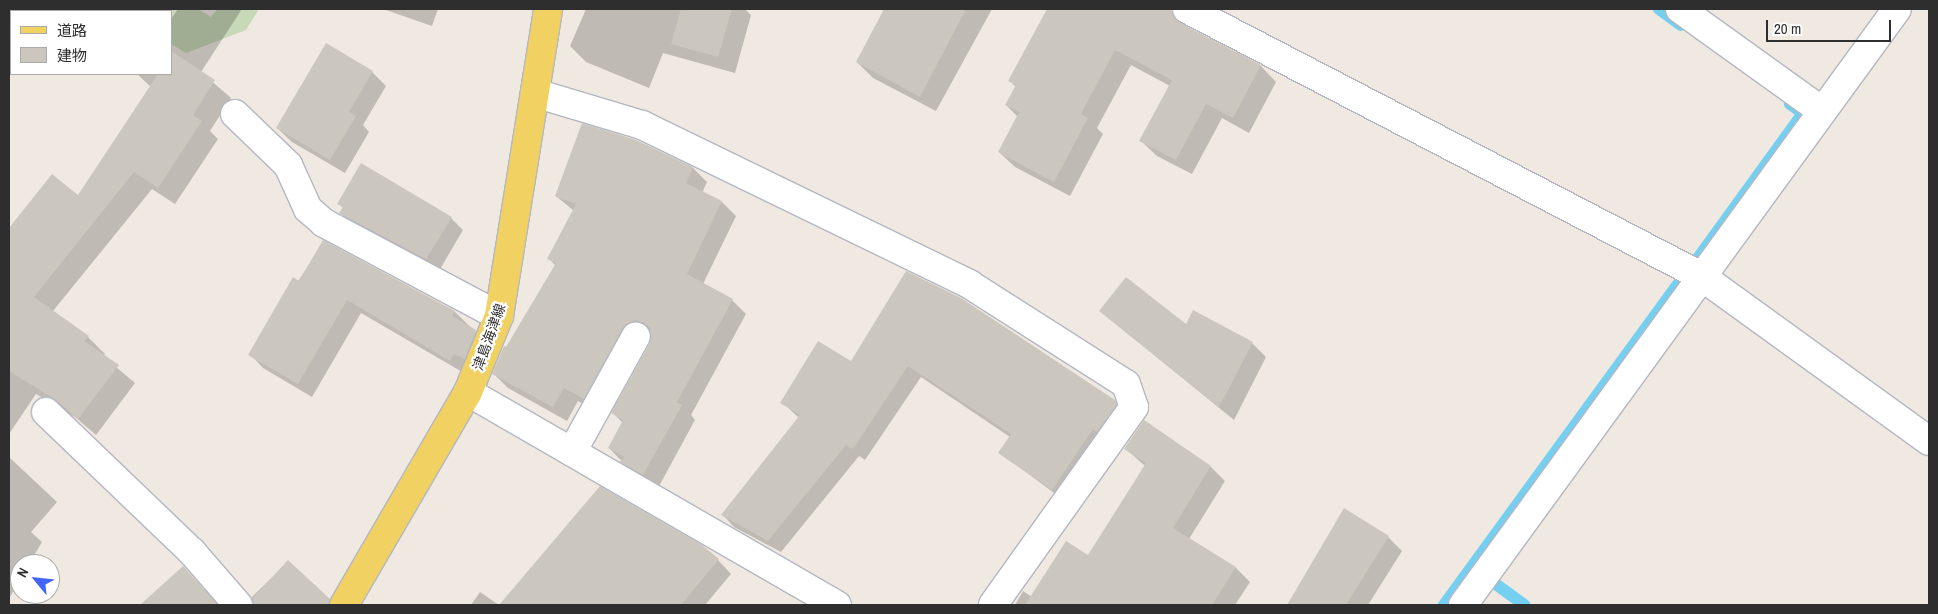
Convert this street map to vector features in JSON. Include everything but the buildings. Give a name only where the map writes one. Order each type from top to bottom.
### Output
[{"type":"main road","name":"津島海津線","points":[[344,605],[468,392],[499,316],[548,9]]},
{"type":"street","points":[[1187,9],[1701,276],[1929,441]]},
{"type":"street","points":[[1680,9],[1822,111]]},
{"type":"street","points":[[1464,605],[1701,276],[1897,9]]},
{"type":"street","points":[[535,93],[642,125],[969,284],[1126,384],[1134,407],[993,605]]},
{"type":"street","points":[[235,114],[288,165],[308,209],[324,223],[499,316]]},
{"type":"street","points":[[572,452],[636,336]]},
{"type":"street","points":[[468,392],[838,605]]},
{"type":"street","points":[[46,412],[192,552],[238,605]]},
{"type":"green space","points":[[69,9],[198,9],[211,17],[217,9],[259,9],[246,30],[186,53],[172,45],[172,10]]},
{"type":"waterway","points":[[1659,9],[1681,25]]},
{"type":"waterway","points":[[1696,261],[1803,113],[1790,104]]},
{"type":"waterway","points":[[1444,605],[1677,285]]},
{"type":"waterway","points":[[1497,585],[1525,605]]}]
